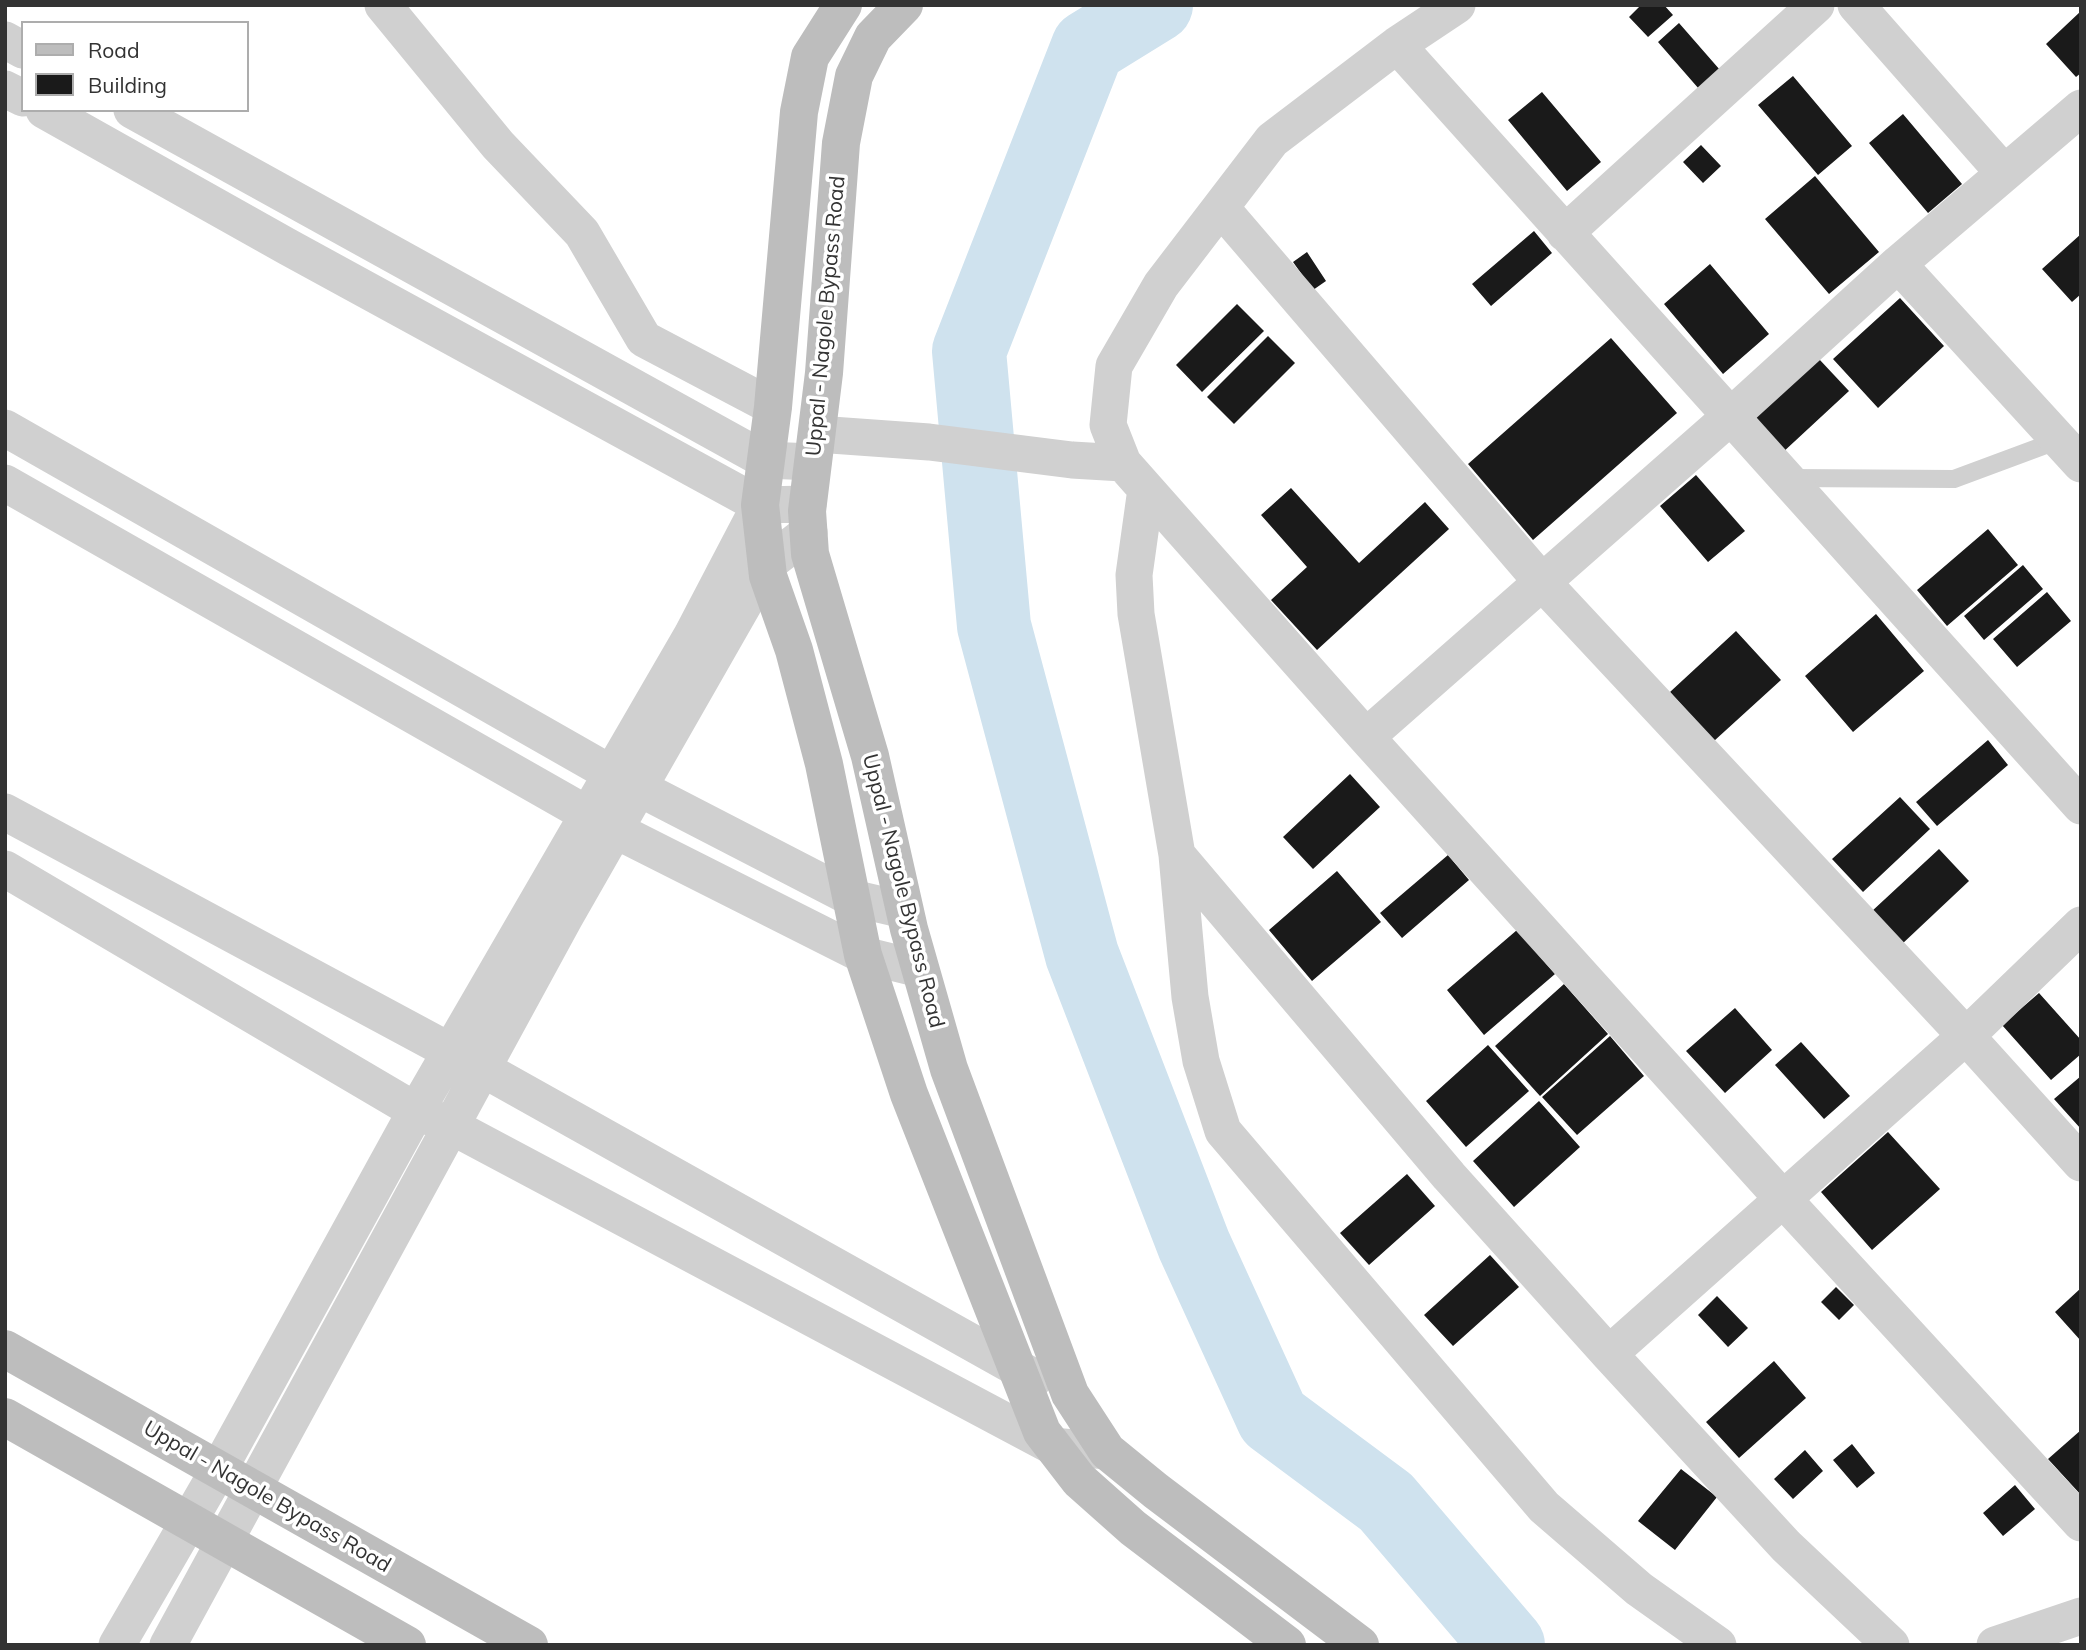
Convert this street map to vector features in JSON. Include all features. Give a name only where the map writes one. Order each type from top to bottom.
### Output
[{"type":"street","points":[[383,5],[498,145],[582,233],[644,339],[773,407]]},
{"type":"street","points":[[843,5],[810,57],[799,112],[773,407],[760,505],[768,576],[794,650],[824,764],[863,954],[909,1094],[1042,1432],[1079,1480],[1133,1528],[1287,1645]]},
{"type":"street","name":"Uppal - Nagole Bypass Road","points":[[904,5],[873,37],[854,76],[841,143],[808,518],[810,554],[870,755],[904,910],[920,969],[949,1069],[1070,1394],[1107,1451],[1360,1645]]},
{"type":"street","points":[[1457,5],[1397,45],[1272,140],[1161,285],[1114,366],[1108,425],[1135,476],[1366,737],[1783,1199],[2081,1523]]},
{"type":"street","points":[[1566,233],[1816,5]]},
{"type":"street","points":[[1856,5],[2004,173]]},
{"type":"street","points":[[5,40],[21,49]]},
{"type":"street","points":[[1397,45],[2081,806]]},
{"type":"street","points":[[5,89],[21,97]]},
{"type":"street","points":[[1366,737],[1731,416],[1898,264],[2081,108]]},
{"type":"street","points":[[48,112],[760,505],[808,518],[766,565],[450,1052],[219,1469],[117,1645]]},
{"type":"street","points":[[136,112],[765,460],[815,448],[929,443],[1072,460],[1135,476]]},
{"type":"street","points":[[1221,208],[1542,582],[2081,1163]]},
{"type":"street","points":[[1898,264],[2070,452]]},
{"type":"street","points":[[5,428],[625,780],[852,898],[904,910]]},
{"type":"street","points":[[1135,476],[1136,614],[1177,855],[1190,997],[1201,1061],[1223,1131],[1544,1507],[1639,1589],[1718,1645]]},
{"type":"street","points":[[5,483],[601,822],[863,954],[920,969]]},
{"type":"street","points":[[625,780],[692,635],[760,505]]},
{"type":"street","points":[[5,812],[482,1069],[1017,1370],[1070,1394]]},
{"type":"street","points":[[167,1645],[482,1069],[601,822]]},
{"type":"street","points":[[1177,855],[1449,1176],[1609,1354],[1786,1546],[1891,1645]]},
{"type":"street","points":[[5,869],[416,1111],[451,1126],[1052,1446],[1107,1451]]},
{"type":"street","points":[[1609,1354],[1966,1036],[2081,925]]},
{"type":"street","name":"Uppal - Nagole Bypass Road","points":[[5,1349],[529,1645]]},
{"type":"street","points":[[5,1417],[407,1645]]},
{"type":"street","points":[[1995,1645],[2081,1616]]},
{"type":"lane","points":[[1786,478],[1954,479],[2070,452]]},
{"type":"building","points":[[1641,5],[1664,5],[1673,15],[1648,37],[1629,17]]},
{"type":"building","points":[[2081,11],[2081,73],[2076,77],[2046,44]]},
{"type":"building","points":[[1679,23],[1720,70],[1699,89],[1658,42]]},
{"type":"building","points":[[1793,76],[1852,146],[1818,175],[1758,105]]},
{"type":"building","points":[[1542,92],[1601,162],[1567,191],[1508,120]]},
{"type":"building","points":[[1903,114],[1962,184],[1928,213],[1869,143]]},
{"type":"building","points":[[1701,145],[1721,166],[1703,183],[1683,162]]},
{"type":"building","points":[[1815,176],[1879,252],[1829,294],[1765,219]]},
{"type":"building","points":[[1534,231],[1552,253],[1491,306],[1472,284]]},
{"type":"building","points":[[2081,234],[2081,294],[2072,302],[2042,269]]},
{"type":"building","points":[[1307,252],[1326,281],[1313,290],[1293,262]]},
{"type":"building","points":[[1710,264],[1769,334],[1723,374],[1664,304]]},
{"type":"building","points":[[1900,298],[1944,346],[1878,408],[1833,359]]},
{"type":"building","points":[[1237,304],[1264,331],[1202,392],[1176,365]]},
{"type":"building","points":[[1268,336],[1295,363],[1234,424],[1207,397]]},
{"type":"building","points":[[1611,338],[1677,413],[1533,540],[1468,464]]},
{"type":"building","points":[[1819,359],[1849,391],[1781,454],[1751,422]]},
{"type":"building","points":[[1696,475],[1745,531],[1708,562],[1660,506]]},
{"type":"building","points":[[1291,488],[1359,563],[1425,502],[1449,529],[1317,650],[1271,600],[1307,567],[1261,515]]},
{"type":"building","points":[[1988,529],[2018,565],[1947,626],[1917,590]]},
{"type":"building","points":[[2023,565],[2043,589],[1984,640],[1964,616]]},
{"type":"building","points":[[2047,592],[2071,621],[2017,667],[1993,639]]},
{"type":"building","points":[[1876,614],[1924,671],[1853,732],[1805,676]]},
{"type":"building","points":[[1736,631],[1781,680],[1714,741],[1670,692]]},
{"type":"building","points":[[1988,740],[2008,765],[1937,826],[1916,802]]},
{"type":"building","points":[[1350,774],[1380,807],[1313,869],[1283,837]]},
{"type":"building","points":[[1900,797],[1930,829],[1863,892],[1832,859]]},
{"type":"building","points":[[1939,849],[1969,881],[1901,945],[1871,912]]},
{"type":"building","points":[[1448,855],[1469,880],[1402,938],[1380,913]]},
{"type":"building","points":[[1337,871],[1381,922],[1312,981],[1269,930]]},
{"type":"building","points":[[1517,930],[1555,974],[1484,1035],[1447,990]]},
{"type":"building","points":[[1564,984],[1608,1034],[1540,1096],[1495,1046]]},
{"type":"building","points":[[2039,993],[2081,1040],[2081,1054],[2051,1080],[2002,1025]]},
{"type":"building","points":[[1735,1008],[1772,1050],[1725,1093],[1686,1051]]},
{"type":"building","points":[[1610,1036],[1644,1076],[1577,1135],[1542,1097]]},
{"type":"building","points":[[1801,1042],[1850,1096],[1824,1119],[1775,1065]]},
{"type":"building","points":[[1488,1045],[1529,1091],[1466,1147],[1426,1101]]},
{"type":"building","points":[[2081,1076],[2081,1129],[2054,1099]]},
{"type":"building","points":[[1539,1101],[1580,1147],[1514,1207],[1473,1161]]},
{"type":"building","points":[[1888,1132],[1940,1189],[1872,1250],[1821,1192]]},
{"type":"building","points":[[1407,1174],[1435,1206],[1369,1265],[1340,1233]]},
{"type":"building","points":[[1490,1255],[1519,1287],[1453,1346],[1424,1315]]},
{"type":"building","points":[[1836,1287],[1854,1305],[1839,1320],[1821,1302]]},
{"type":"building","points":[[2081,1288],[2081,1341],[2055,1312]]},
{"type":"building","points":[[1717,1296],[1748,1328],[1728,1347],[1698,1315]]},
{"type":"building","points":[[1774,1361],[1806,1398],[1739,1458],[1706,1422]]},
{"type":"building","points":[[2081,1430],[2081,1495],[2048,1459]]},
{"type":"building","points":[[1852,1444],[1875,1473],[1857,1488],[1833,1460]]},
{"type":"building","points":[[1805,1450],[1823,1471],[1793,1499],[1774,1479]]},
{"type":"building","points":[[1681,1469],[1717,1497],[1675,1550],[1638,1521]]},
{"type":"building","points":[[2015,1485],[2035,1509],[2003,1536],[1983,1513]]},
{"type":"waterway","points":[[1156,5],[1088,47],[969,351],[994,626],[1082,955],[1194,1245],[1273,1418],[1386,1502],[1508,1645]]}]
